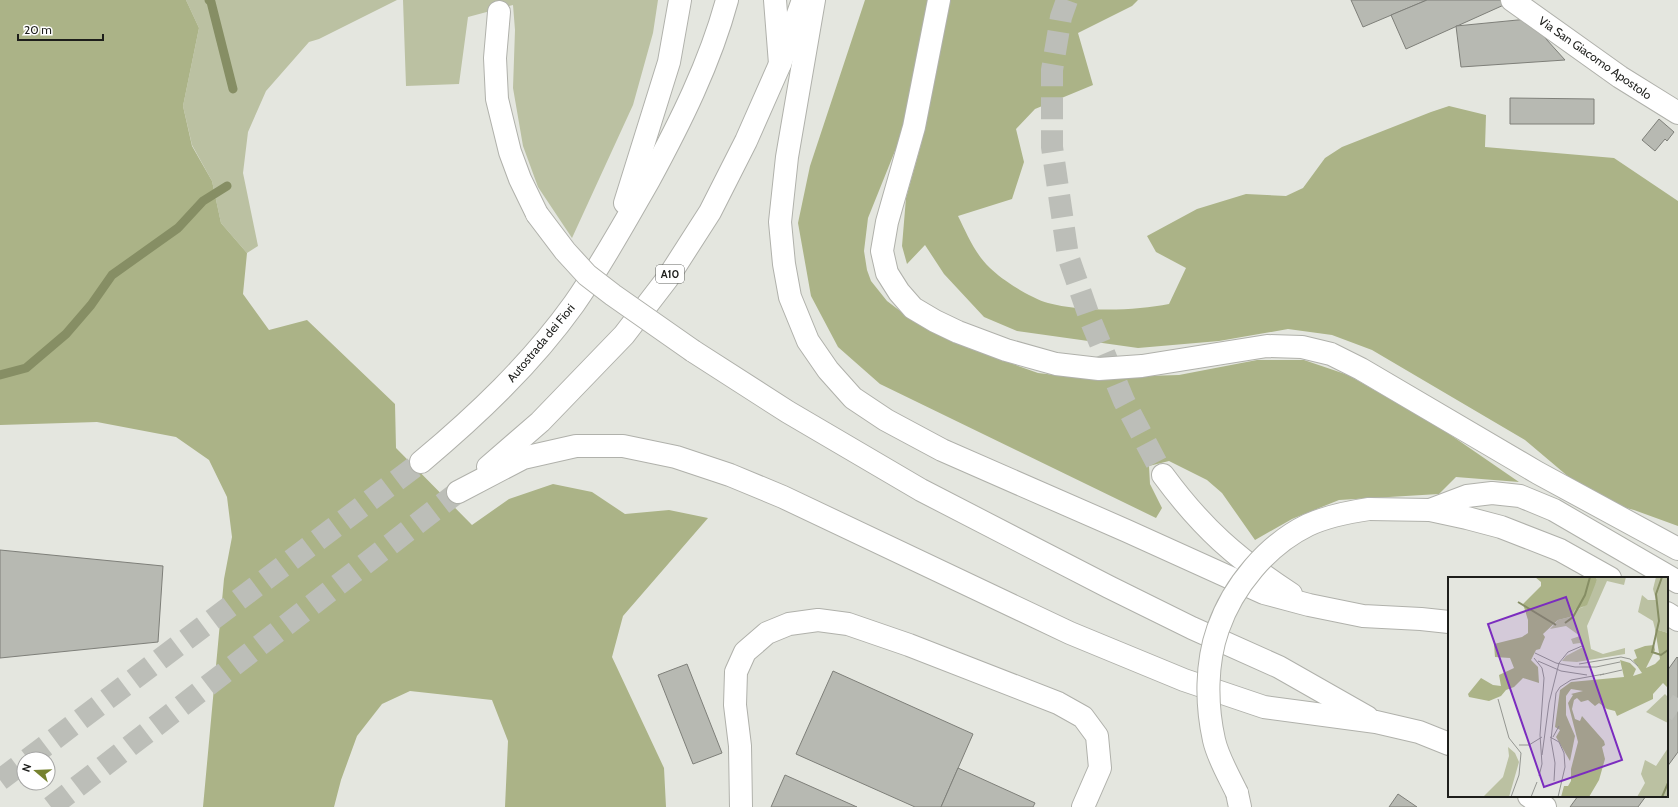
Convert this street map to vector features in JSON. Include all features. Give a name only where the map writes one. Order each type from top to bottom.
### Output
[{"type":"main road","points":[[613,245],[669,62],[680,0]]},
{"type":"main road","points":[[775,0],[780,64]]},
{"type":"main road","name":"A10","points":[[803,0],[780,64],[746,140],[710,212],[667,279],[624,335],[540,422],[458,492],[523,458],[576,446],[622,446],[676,457],[730,475],[783,497],[1070,633],[1184,680],[1264,707],[1376,722]]},
{"type":"main road","points":[[814,0],[787,157],[780,222],[784,264],[790,297],[808,341],[828,370],[853,398],[886,420],[942,450],[1128,530],[1264,593],[1309,606],[1363,616],[1448,622]]},
{"type":"main road","points":[[939,0],[914,127],[887,222],[882,251],[887,273],[899,292],[913,308],[958,332],[1006,350],[1063,365],[1099,369],[1142,366],[1267,346],[1302,347],[1331,354],[1361,369],[1538,473],[1678,549]]},
{"type":"main road","name":"Via San Giacomo Apostolo","points":[[1512,0],[1620,77],[1678,113]]},
{"type":"main road","points":[[613,245],[671,139],[702,72],[727,2]]},
{"type":"main road","points":[[499,12],[495,58],[497,99],[510,152],[520,179],[537,214],[587,275],[693,352],[788,412],[921,490],[1109,587],[1192,628],[1279,667],[1376,722],[1419,732],[1448,744]]},
{"type":"main road","name":"Autostrada dei Fiori","points":[[421,462],[458,431],[523,367],[574,305],[613,245]]},
{"type":"main road","points":[[1163,475],[1194,515],[1219,540],[1246,564],[1309,606]]},
{"type":"main road","points":[[1430,510],[1467,496],[1492,493],[1520,496],[1554,510],[1678,582]]},
{"type":"main road","points":[[1239,800],[1214,741],[1209,705],[1210,667],[1218,629],[1234,596],[1256,565],[1281,542],[1308,525],[1340,514],[1370,509],[1430,510],[1467,518],[1501,528],[1560,550],[1608,577]]},
{"type":"main road","points":[[1668,614],[1678,620]]},
{"type":"main road","points":[[741,807],[740,746],[735,705],[736,672],[745,652],[767,633],[788,624],[818,620],[848,624],[909,645],[1058,703],[1083,717],[1097,736],[1100,768],[1083,807]]},
{"type":"main road","points":[[1530,797],[1545,807]]},
{"type":"green space","points":[[0,0],[186,0],[199,28],[183,106],[192,146],[212,181],[221,223],[247,253],[243,294],[269,330],[307,320],[395,404],[396,448],[472,525],[509,499],[553,484],[592,492],[625,514],[669,510],[708,518],[623,616],[612,657],[664,768],[666,807],[505,807],[508,741],[492,700],[410,691],[382,704],[357,736],[341,780],[334,807],[203,807],[224,579],[232,537],[227,497],[209,460],[176,437],[97,422],[0,425]]},
{"type":"green space","points":[[186,0],[397,0],[319,39],[309,42],[266,91],[248,132],[243,173],[258,246],[247,253],[221,223],[212,181],[192,145],[183,106],[199,28]]},
{"type":"green space","points":[[403,0],[658,0],[653,33],[633,105],[572,238],[538,187],[523,146],[513,88],[515,30],[513,5],[468,17],[459,84],[406,86]]},
{"type":"green space","points":[[865,0],[1138,0],[1132,6],[1078,33],[1093,85],[1035,109],[1016,129],[1024,162],[1012,199],[958,216],[976,250],[995,273],[1034,298],[1062,306],[1108,310],[1169,304],[1186,268],[1156,252],[1147,236],[1197,209],[1246,194],[1286,196],[1303,188],[1325,158],[1342,147],[1449,106],[1486,115],[1485,147],[1614,158],[1678,201],[1678,526],[1634,510],[1596,500],[1525,440],[1372,350],[1332,335],[1288,329],[1219,341],[1138,348],[1017,331],[984,317],[944,274],[925,245],[907,264],[902,246],[906,198],[922,141],[901,136],[868,218],[864,251],[867,270],[871,281],[887,301],[912,320],[968,348],[1038,373],[1081,378],[1179,375],[1257,360],[1304,360],[1348,375],[1439,427],[1519,482],[1456,477],[1439,494],[1339,500],[1292,519],[1255,540],[1222,493],[1207,480],[1169,461],[1149,466],[1150,484],[1162,508],[1156,518],[880,384],[838,347],[811,296],[798,223],[810,166]]},
{"type":"building","points":[[1351,0],[1427,0],[1363,27]]},
{"type":"building","points":[[1427,0],[1502,0],[1506,4],[1406,49],[1391,15]]},
{"type":"building","points":[[1528,19],[1565,60],[1461,67],[1456,26]]},
{"type":"building","points":[[1510,98],[1594,99],[1594,124],[1510,124]]},
{"type":"building","points":[[1659,119],[1674,132],[1667,141],[1665,139],[1655,151],[1642,140]]},
{"type":"building","points":[[0,550],[163,566],[158,642],[0,658]]},
{"type":"building","points":[[1677,657],[1678,752],[1668,766],[1668,670]]},
{"type":"building","points":[[687,664],[722,753],[693,764],[658,675]]},
{"type":"building","points":[[833,671],[973,734],[941,807],[915,807],[796,754]]},
{"type":"building","points":[[958,768],[1035,803],[1033,807],[941,807]]},
{"type":"building","points":[[785,775],[857,807],[771,807]]},
{"type":"building","points":[[1398,794],[1417,807],[1389,807]]},
{"type":"building","points":[[1577,797],[1645,797],[1638,807],[1570,807]]},
{"type":"waterway","points":[[209,0],[211,2],[233,89]]},
{"type":"waterway","points":[[0,375],[26,368],[66,334],[91,305],[112,275],[178,228],[203,201],[227,186]]},
{"type":"tunnel","points":[[1067,0],[1061,17],[1052,70],[1052,147],[1068,256],[1090,319],[1124,401],[1163,475]]},
{"type":"tunnel","points":[[39,751],[421,462]]},
{"type":"tunnel","points":[[51,807],[458,492]]},
{"type":"tunnel","points":[[1668,705],[1678,711]]},
{"type":"tunnel","points":[[0,780],[16,768]]}]
